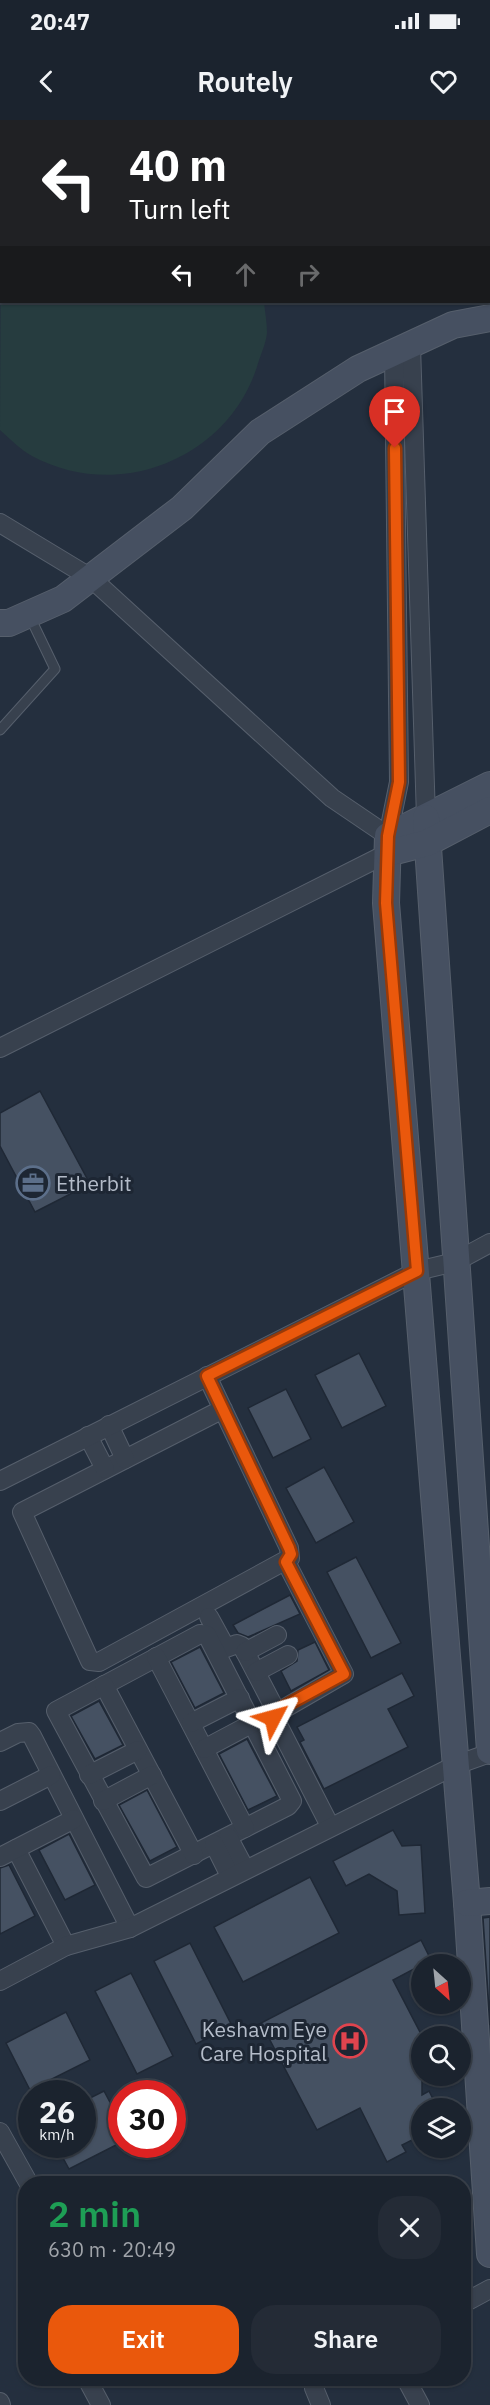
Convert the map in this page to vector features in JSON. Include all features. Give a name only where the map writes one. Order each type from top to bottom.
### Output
[{"type":"street","points":[[0,623],[9,623],[63,599],[182,508],[260,432],[358,369],[453,325],[490,318]]},
{"type":"street","points":[[2,1976],[66,1946],[130,1928],[330,1826],[456,1765],[490,1752],[427,843],[402,349]]},
{"type":"street","points":[[402,349],[399,782],[388,845],[386,903],[456,1765],[478,1902],[490,2254]]},
{"type":"street","points":[[0,523],[91,578],[332,798],[388,845],[427,843],[490,810]]},
{"type":"street","points":[[0,1048],[388,845],[426,818],[490,785]]},
{"type":"street","points":[[0,1481],[417,1271],[455,1262],[490,1243]]},
{"type":"street","points":[[207,1376],[223,1409],[289,1548],[291,1554],[286,1562],[99,1662],[90,1660],[22,1514],[223,1409]]},
{"type":"street","points":[[109,1425],[125,1459]]},
{"type":"street","points":[[88,1436],[105,1469]]},
{"type":"street","points":[[286,1562],[344,1674],[276,1711],[273,1718],[330,1826]]},
{"type":"street","points":[[209,1617],[226,1648],[240,1644],[276,1711]]},
{"type":"street","points":[[200,1634],[206,1634],[292,1801],[288,1806],[149,1878],[144,1877],[56,1712],[156,1657],[200,1634]]},
{"type":"street","points":[[245,1652],[277,1635]]},
{"type":"street","points":[[256,1672],[288,1655]]},
{"type":"street","points":[[156,1657],[245,1828]]},
{"type":"street","points":[[104,1685],[194,1854]]},
{"type":"street","points":[[190,1723],[240,1698]]},
{"type":"street","points":[[204,1749],[253,1723]]},
{"type":"street","points":[[0,1742],[18,1733],[28,1732],[130,1928]]},
{"type":"street","points":[[89,1775],[138,1750]]},
{"type":"street","points":[[0,1801],[51,1775]]},
{"type":"street","points":[[103,1801],[152,1775]]},
{"type":"street","points":[[66,1946],[8,1853],[74,1819]]},
{"type":"street","points":[[221,1841],[237,1872]]},
{"type":"street","points":[[0,2132],[25,2176]]},
{"type":"street","points":[[471,2299],[490,2289]]},
{"type":"street","points":[[91,2386],[101,2405]]},
{"type":"street","points":[[315,2386],[321,2405]]},
{"type":"street","points":[[410,2386],[420,2405]]},
{"type":"lane","points":[[0,730],[55,669],[29,614]]},
{"type":"green space","points":[[1,303],[264,303],[267,333],[264,347],[245,394],[225,422],[199,445],[169,462],[136,472],[101,475],[66,470],[32,456],[0,430]]},
{"type":"building","points":[[40,1091],[90,1184],[35,1212],[0,1146],[0,1113]]},
{"type":"building","points":[[359,1353],[386,1406],[342,1428],[315,1375]]},
{"type":"building","points":[[286,1389],[311,1439],[273,1458],[248,1408]]},
{"type":"building","points":[[324,1467],[354,1522],[316,1543],[286,1488]]},
{"type":"building","points":[[356,1557],[401,1643],[371,1658],[327,1572]]},
{"type":"building","points":[[290,1595],[300,1614],[248,1637],[238,1633],[233,1625]]},
{"type":"building","points":[[315,1642],[329,1670],[291,1691],[281,1671],[297,1661],[298,1650]]},
{"type":"building","points":[[200,1647],[224,1693],[195,1708],[171,1662]]},
{"type":"building","points":[[402,1673],[414,1696],[388,1709],[408,1747],[324,1789],[300,1742],[304,1740],[297,1727]]},
{"type":"building","points":[[99,1701],[123,1745],[95,1759],[71,1716]]},
{"type":"building","points":[[247,1739],[277,1796],[248,1810],[219,1754]]},
{"type":"building","points":[[147,1790],[177,1847],[150,1861],[119,1805]]},
{"type":"building","points":[[393,1830],[402,1846],[421,1845],[425,1913],[399,1915],[397,1891],[369,1874],[346,1886],[333,1861]]},
{"type":"building","points":[[69,1834],[95,1885],[65,1900],[39,1850]]},
{"type":"building","points":[[9,1865],[35,1916],[0,1934],[0,1868]]},
{"type":"building","points":[[310,1877],[339,1933],[243,1982],[214,1927]]},
{"type":"building","points":[[490,1917],[490,2025],[483,1918]]},
{"type":"building","points":[[421,1940],[428,1954],[411,1954],[411,1971],[393,1980],[417,2026],[411,2026],[411,2086],[422,2086],[422,2095],[429,2091],[432,2098],[411,2098],[411,2140],[402,2145],[406,2152],[387,2162],[360,2108],[317,2130],[261,2023]]},
{"type":"building","points":[[190,1943],[232,2026],[196,2044],[154,1961]]},
{"type":"building","points":[[131,1973],[173,2056],[137,2074],[95,1991]]},
{"type":"building","points":[[66,2012],[90,2060],[50,2080],[25,2080],[6,2043]]},
{"type":"building","points":[[104,2091],[108,2099],[108,2149],[96,2155],[96,2095]]},
{"type":"building","points":[[63,2158],[91,2158],[69,2169]]},
{"type":"place","name":"Etherbit","points":[[33,1183]]},
{"type":"place","name":"Keshavm Eye Care Hospital","points":[[350,2041]]},
{"type":"route","points":[[273,1718],[276,1711],[342,1676],[344,1672],[286,1562],[291,1554],[289,1548],[207,1376],[417,1271],[386,903],[388,836],[399,782],[395,448]]}]
